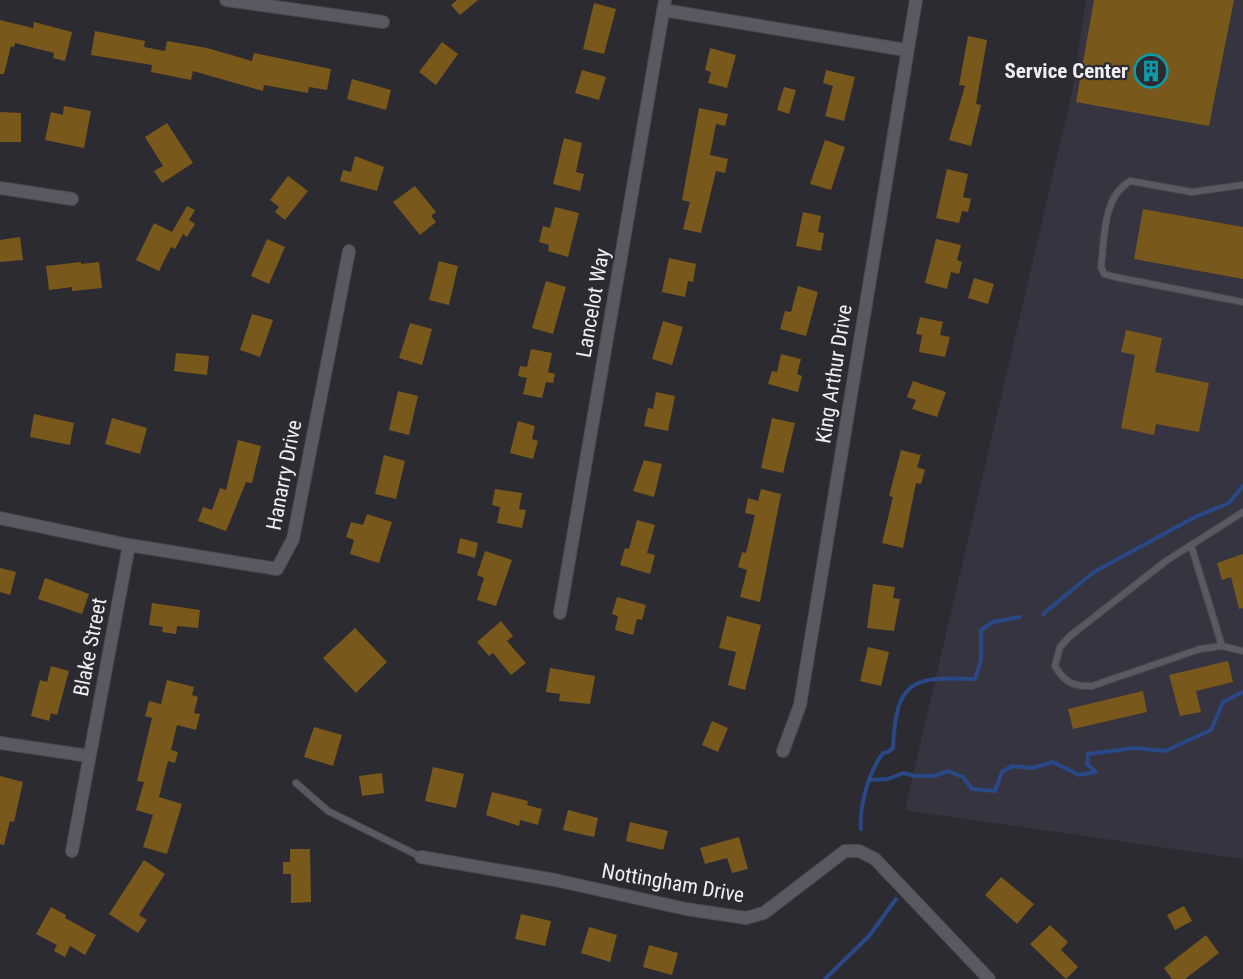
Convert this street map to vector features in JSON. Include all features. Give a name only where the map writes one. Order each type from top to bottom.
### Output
[{"type":"street","points":[[226,0],[383,22]]},
{"type":"street","name":"King Arthur Drive","points":[[783,752],[800,705],[916,0]]},
{"type":"street","points":[[664,5],[906,50]]},
{"type":"street","name":"Lancelot Way","points":[[560,613],[664,5]]},
{"type":"street","points":[[0,188],[72,200]]},
{"type":"street","name":"Hanarry Drive","points":[[0,518],[129,545],[277,569],[293,539],[349,251]]},
{"type":"street","name":"Blake Street","points":[[72,851],[129,545]]},
{"type":"street","points":[[0,742],[89,756]]},
{"type":"street","name":"Nottingham Drive","points":[[421,857],[555,880],[686,909],[746,918],[764,912],[845,851],[859,851],[875,859],[989,979]]},
{"type":"lane","points":[[1243,185],[1192,192],[1130,181],[1119,187],[1112,198],[1101,267],[1104,274],[1115,277],[1243,302]]},
{"type":"lane","points":[[1243,512],[1166,561],[1070,636],[1060,647],[1055,666],[1059,675],[1073,686],[1092,686],[1200,649],[1222,646],[1243,651]]},
{"type":"lane","points":[[1191,545],[1222,646]]},
{"type":"lane","points":[[296,783],[328,810],[421,857]]},
{"type":"shaded area","points":[[1086,0],[1243,0],[1243,859],[905,810],[1072,93]]},
{"type":"building","points":[[457,0],[478,0],[460,15],[451,5]]},
{"type":"building","name":"Service Center","points":[[1094,0],[1234,0],[1209,126],[1076,102]]},
{"type":"building","points":[[594,3],[616,9],[604,54],[583,49]]},
{"type":"building","points":[[0,20],[33,28],[34,22],[72,32],[65,61],[53,58],[54,53],[15,43],[14,47],[11,46],[4,74],[0,74]]},
{"type":"building","points":[[95,31],[145,41],[144,47],[165,51],[167,41],[207,48],[252,61],[254,53],[331,69],[327,90],[309,87],[308,93],[264,85],[263,91],[193,71],[191,80],[151,72],[152,65],[91,55]]},
{"type":"building","points":[[968,36],[987,40],[976,104],[981,105],[971,146],[949,140],[965,86],[959,85]]},
{"type":"building","points":[[442,42],[458,54],[436,85],[419,72]]},
{"type":"building","points":[[710,48],[736,55],[727,88],[708,83],[711,72],[705,70]]},
{"type":"building","points":[[582,70],[606,77],[599,100],[575,93]]},
{"type":"building","points":[[826,70],[855,77],[844,121],[825,116],[833,86],[823,83]]},
{"type":"building","points":[[352,79],[391,90],[386,110],[347,99]]},
{"type":"building","points":[[784,87],[796,90],[789,114],[777,110]]},
{"type":"building","points":[[64,106],[91,111],[84,148],[45,140],[51,112],[63,115]]},
{"type":"building","points":[[699,108],[728,114],[725,126],[716,124],[710,155],[728,159],[725,173],[716,171],[701,233],[683,229],[690,202],[682,200]]},
{"type":"building","points":[[0,112],[21,113],[21,142],[0,142]]},
{"type":"building","points":[[167,123],[193,163],[162,183],[154,171],[163,166],[145,137]]},
{"type":"building","points":[[564,138],[582,143],[576,172],[584,174],[580,191],[553,184]]},
{"type":"building","points":[[825,140],[845,147],[831,190],[810,184]]},
{"type":"building","points":[[355,156],[384,167],[377,191],[340,181],[343,170],[351,172]]},
{"type":"building","points":[[947,169],[968,174],[963,197],[971,199],[968,212],[962,211],[959,223],[936,218]]},
{"type":"building","points":[[288,176],[308,191],[285,220],[275,212],[279,207],[270,200]]},
{"type":"building","points":[[415,186],[436,212],[431,216],[436,222],[420,235],[393,202]]},
{"type":"building","points":[[187,206],[195,210],[189,220],[195,224],[187,237],[183,234],[175,249],[171,247],[159,271],[136,260],[154,223],[172,232]]},
{"type":"building","points":[[555,207],[579,213],[568,257],[548,251],[549,245],[539,242],[543,226],[550,228]]},
{"type":"building","points":[[1143,209],[1243,227],[1243,279],[1134,259]]},
{"type":"building","points":[[803,212],[821,216],[818,232],[824,233],[821,251],[796,246]]},
{"type":"building","points":[[20,237],[23,260],[0,262],[0,240]]},
{"type":"building","points":[[267,239],[285,247],[269,284],[251,276]]},
{"type":"building","points":[[936,239],[961,245],[957,260],[962,262],[959,274],[951,272],[947,289],[925,283]]},
{"type":"building","points":[[669,258],[696,264],[693,282],[688,281],[685,297],[662,292]]},
{"type":"building","points":[[439,261],[458,266],[449,305],[429,300]]},
{"type":"building","points":[[81,262],[81,264],[99,262],[102,288],[72,291],[72,287],[49,290],[46,266]]},
{"type":"building","points":[[974,278],[994,284],[988,304],[968,298]]},
{"type":"building","points":[[546,281],[566,287],[553,334],[532,328]]},
{"type":"building","points":[[798,286],[818,292],[806,336],[780,329],[785,311],[791,312]]},
{"type":"building","points":[[252,314],[273,320],[260,357],[240,350]]},
{"type":"building","points":[[920,317],[943,322],[940,335],[950,337],[945,357],[919,352],[922,335],[916,334]]},
{"type":"building","points":[[663,321],[683,327],[672,365],[652,359]]},
{"type":"building","points":[[410,323],[432,329],[422,365],[399,358]]},
{"type":"building","points":[[1126,330],[1162,338],[1155,372],[1209,383],[1199,432],[1156,424],[1154,435],[1121,428],[1135,355],[1121,352]]},
{"type":"building","points":[[531,349],[552,353],[548,372],[555,374],[553,383],[546,382],[542,398],[523,394],[527,378],[518,376],[520,366],[527,367]]},
{"type":"building","points":[[176,353],[209,356],[207,375],[174,371]]},
{"type":"building","points":[[781,354],[801,359],[797,374],[802,376],[798,392],[768,384],[772,371],[777,372]]},
{"type":"building","points":[[913,381],[946,392],[937,417],[912,409],[916,400],[907,397]]},
{"type":"building","points":[[398,391],[418,396],[409,435],[389,430]]},
{"type":"building","points":[[656,392],[675,396],[668,431],[644,426],[648,408],[653,409]]},
{"type":"building","points":[[34,414],[74,423],[70,445],[30,437]]},
{"type":"building","points":[[112,418],[147,428],[140,454],[105,444]]},
{"type":"building","points":[[772,418],[795,423],[783,473],[761,468]]},
{"type":"building","points":[[518,421],[535,426],[532,439],[538,441],[533,459],[510,453]]},
{"type":"building","points":[[238,440],[261,446],[252,483],[246,482],[226,531],[198,521],[203,507],[212,510],[220,488],[226,490]]},
{"type":"building","points":[[901,450],[921,455],[917,467],[925,470],[921,484],[916,483],[903,548],[882,543],[893,497],[889,496]]},
{"type":"building","points":[[384,455],[405,461],[396,499],[375,494]]},
{"type":"building","points":[[644,460],[662,464],[654,497],[633,491]]},
{"type":"building","points":[[495,489],[522,493],[519,509],[526,510],[522,528],[497,523],[500,507],[492,505]]},
{"type":"building","points":[[761,489],[781,494],[760,602],[740,597],[747,570],[738,567],[742,552],[746,553],[755,515],[745,513],[748,498],[758,501]]},
{"type":"building","points":[[367,514],[392,522],[379,563],[350,554],[354,540],[346,537],[351,522],[363,525]]},
{"type":"building","points":[[637,520],[655,525],[647,553],[655,555],[650,574],[620,565],[625,548],[629,549]]},
{"type":"building","points":[[460,538],[478,543],[475,558],[457,553]]},
{"type":"building","points":[[485,551],[512,560],[496,606],[477,600],[484,578],[477,575]]},
{"type":"building","points":[[1243,554],[1243,608],[1239,609],[1231,577],[1222,580],[1217,563]]},
{"type":"building","points":[[0,568],[16,572],[10,595],[0,592]]},
{"type":"building","points":[[45,578],[89,594],[82,614],[38,599]]},
{"type":"building","points":[[873,584],[895,587],[893,598],[900,599],[894,631],[867,628]]},
{"type":"building","points":[[617,597],[646,605],[642,620],[637,619],[633,635],[615,630],[618,616],[612,614]]},
{"type":"building","points":[[152,603],[200,610],[198,628],[177,626],[176,634],[162,632],[163,627],[149,625]]},
{"type":"building","points":[[727,616],[761,625],[745,690],[728,685],[736,652],[719,648]]},
{"type":"building","points":[[501,621],[513,636],[507,641],[526,663],[511,675],[493,653],[489,656],[477,642]]},
{"type":"building","points":[[355,628],[387,662],[356,693],[323,658]]},
{"type":"building","points":[[868,647],[889,652],[881,686],[860,681]]},
{"type":"building","points":[[1228,661],[1233,682],[1196,691],[1201,712],[1180,716],[1169,675]]},
{"type":"building","points":[[51,666],[69,671],[57,715],[51,713],[49,721],[31,716],[40,680],[47,682]]},
{"type":"building","points":[[550,668],[595,676],[590,704],[559,701],[560,694],[546,692]]},
{"type":"building","points":[[167,680],[194,687],[192,695],[198,697],[194,713],[200,714],[196,730],[177,725],[171,750],[178,752],[175,763],[168,761],[159,797],[182,804],[167,854],[143,847],[153,815],[136,810],[144,782],[137,781],[152,718],[145,716],[149,701],[161,704]]},
{"type":"building","points":[[1143,691],[1147,712],[1073,729],[1068,709]]},
{"type":"building","points":[[712,721],[728,728],[718,752],[702,745]]},
{"type":"building","points":[[314,727],[342,735],[333,766],[304,757]]},
{"type":"building","points":[[433,767],[464,774],[456,808],[425,801]]},
{"type":"building","points":[[382,773],[384,793],[362,796],[359,776]]},
{"type":"building","points":[[0,776],[23,782],[14,822],[10,821],[4,845],[0,844]]},
{"type":"building","points":[[492,792],[528,801],[527,805],[542,809],[538,825],[520,820],[519,826],[486,815]]},
{"type":"building","points":[[568,810],[598,818],[594,837],[563,830]]},
{"type":"building","points":[[630,822],[668,831],[663,850],[626,841]]},
{"type":"building","points":[[739,837],[748,869],[732,873],[727,858],[705,864],[700,848]]},
{"type":"building","points":[[290,849],[310,849],[311,902],[291,903],[291,874],[283,874],[283,862],[290,862]]},
{"type":"building","points":[[144,860],[165,874],[139,915],[147,920],[138,933],[109,914]]},
{"type":"building","points":[[1001,877],[1034,904],[1017,924],[985,895]]},
{"type":"building","points":[[1184,906],[1192,921],[1175,930],[1167,915]]},
{"type":"building","points":[[51,907],[66,915],[65,918],[96,935],[85,955],[70,946],[65,957],[54,951],[57,945],[36,934]]},
{"type":"building","points":[[521,914],[551,921],[545,946],[515,939]]},
{"type":"building","points":[[1050,925],[1068,942],[1061,950],[1078,967],[1066,979],[1030,944]]},
{"type":"building","points":[[589,927],[617,935],[610,962],[581,953]]},
{"type":"building","points":[[1206,935],[1219,953],[1185,979],[1172,979],[1164,968]]},
{"type":"building","points":[[649,945],[678,953],[672,975],[643,967]]},
{"type":"waterway","points":[[1043,614],[1094,572],[1195,517],[1229,503],[1243,486]]},
{"type":"waterway","points":[[861,829],[866,789],[883,753],[893,748],[898,709],[903,696],[911,687],[922,682],[953,678],[975,679],[981,660],[981,630],[993,622],[1020,617]]},
{"type":"waterway","points":[[871,780],[888,779],[903,773],[934,776],[948,771],[963,777],[972,789],[995,791],[1002,772],[1012,766],[1032,768],[1053,762],[1079,775],[1096,772],[1087,764],[1088,754],[1135,748],[1165,751],[1211,730],[1223,702],[1243,692]]},
{"type":"waterway","points":[[825,979],[869,936],[896,899]]},
{"type":"place","name":"Service Center","points":[[1151,71]]}]
